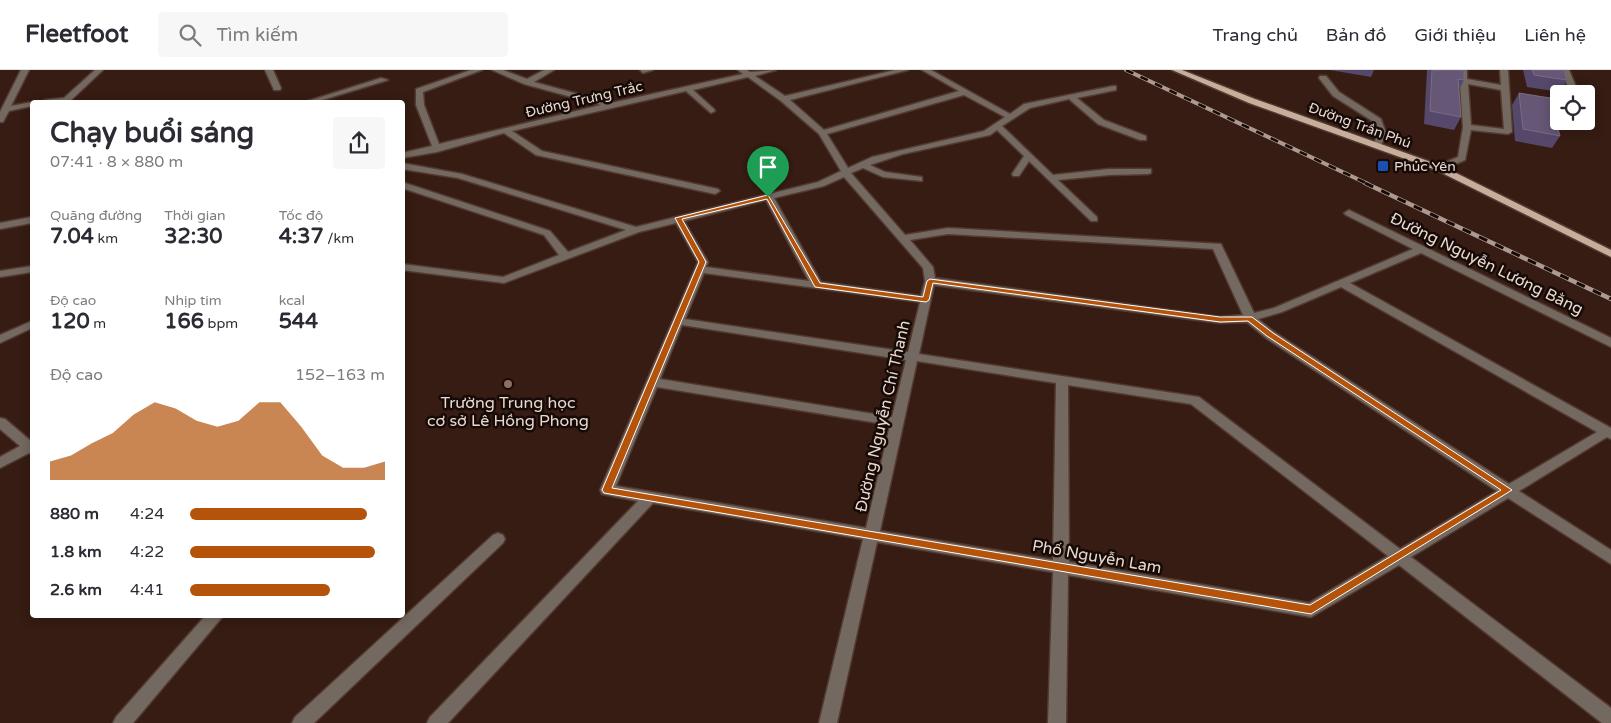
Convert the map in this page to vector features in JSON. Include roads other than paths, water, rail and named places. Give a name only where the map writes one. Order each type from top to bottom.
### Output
[{"type":"main road","name":"Đường Trần Phú","points":[[1176,70],[1439,168],[1611,254]]},
{"type":"street","points":[[0,120],[25,70]]},
{"type":"street","points":[[66,100],[99,70]]},
{"type":"street","points":[[269,70],[276,88]]},
{"type":"street","points":[[437,149],[420,105],[419,91],[466,71],[478,70]]},
{"type":"street","points":[[496,70],[528,82],[612,106]]},
{"type":"street","points":[[528,82],[550,70]]},
{"type":"street","name":"Đường Trưng Trắc","points":[[405,157],[506,131],[689,90],[746,73],[772,70]]},
{"type":"street","points":[[784,99],[904,70]]},
{"type":"street","points":[[926,70],[1010,117]]},
{"type":"street","points":[[1439,168],[1462,158],[1467,127],[1463,70]]},
{"type":"street","points":[[1467,127],[1508,132],[1504,70]]},
{"type":"street","points":[[1565,70],[1571,85]]},
{"type":"street","points":[[746,73],[784,99],[822,133],[847,174],[928,267],[930,281],[1220,320],[1250,318],[1278,310],[1422,249]]},
{"type":"street","points":[[1323,78],[1336,94],[1378,121],[1382,133],[1377,146]]},
{"type":"street","points":[[316,100],[384,80]]},
{"type":"street","points":[[1464,81],[1505,88]]},
{"type":"street","points":[[405,267],[504,280],[636,230],[678,218],[821,184],[864,165],[902,152],[987,133],[1027,106],[1113,88]]},
{"type":"street","points":[[689,90],[711,112]]},
{"type":"street","points":[[822,133],[965,92]]},
{"type":"street","points":[[1071,97],[1101,122],[1143,138]]},
{"type":"street","points":[[6,109],[30,104]]},
{"type":"street","points":[[997,126],[1094,219]]},
{"type":"street","points":[[506,131],[539,153],[715,191]]},
{"type":"street","points":[[1016,174],[1028,156]]},
{"type":"street","points":[[864,165],[883,174],[919,179]]},
{"type":"street","points":[[405,167],[459,176],[636,230]]},
{"type":"street","points":[[1051,178],[1109,172],[1148,172]]},
{"type":"street","points":[[405,186],[547,233],[566,257]]},
{"type":"street","points":[[768,197],[817,285]]},
{"type":"street","name":"Đường Nguyễn Lương Bằng","points":[[1349,212],[1611,343]]},
{"type":"street","points":[[678,218],[703,262],[652,382],[898,422]]},
{"type":"street","points":[[0,226],[30,220]]},
{"type":"street","points":[[903,238],[948,231],[1217,246],[1250,318],[1270,334],[1611,558]]},
{"type":"street","points":[[0,274],[30,269]]},
{"type":"street","points":[[700,269],[926,300]]},
{"type":"street","name":"Đường Nguyễn Chí Thanh","points":[[828,723],[930,281]]},
{"type":"street","points":[[1342,283],[1608,433]]},
{"type":"street","points":[[678,322],[1195,400],[1611,719]]},
{"type":"street","points":[[0,339],[30,325]]},
{"type":"street","points":[[1057,723],[1061,567],[1062,380]]},
{"type":"street","name":"Phố Nguyễn Lam","points":[[652,382],[607,490],[1311,610],[1508,490],[1608,433]]},
{"type":"street","points":[[0,422],[30,447]]},
{"type":"street","points":[[0,463],[30,448]]},
{"type":"street","points":[[436,723],[650,497]]},
{"type":"street","points":[[301,723],[498,539]]},
{"type":"street","points":[[122,723],[213,618]]},
{"type":"railway","points":[[1126,70],[1368,184]]},
{"type":"railway","points":[[1365,183],[1611,299]]},
{"type":"place","name":"Phúc Yên","points":[[1383,166]]},
{"type":"place","name":"Trường Trung học cơ sở Lê Hồng Phong","points":[[508,384]]}]
